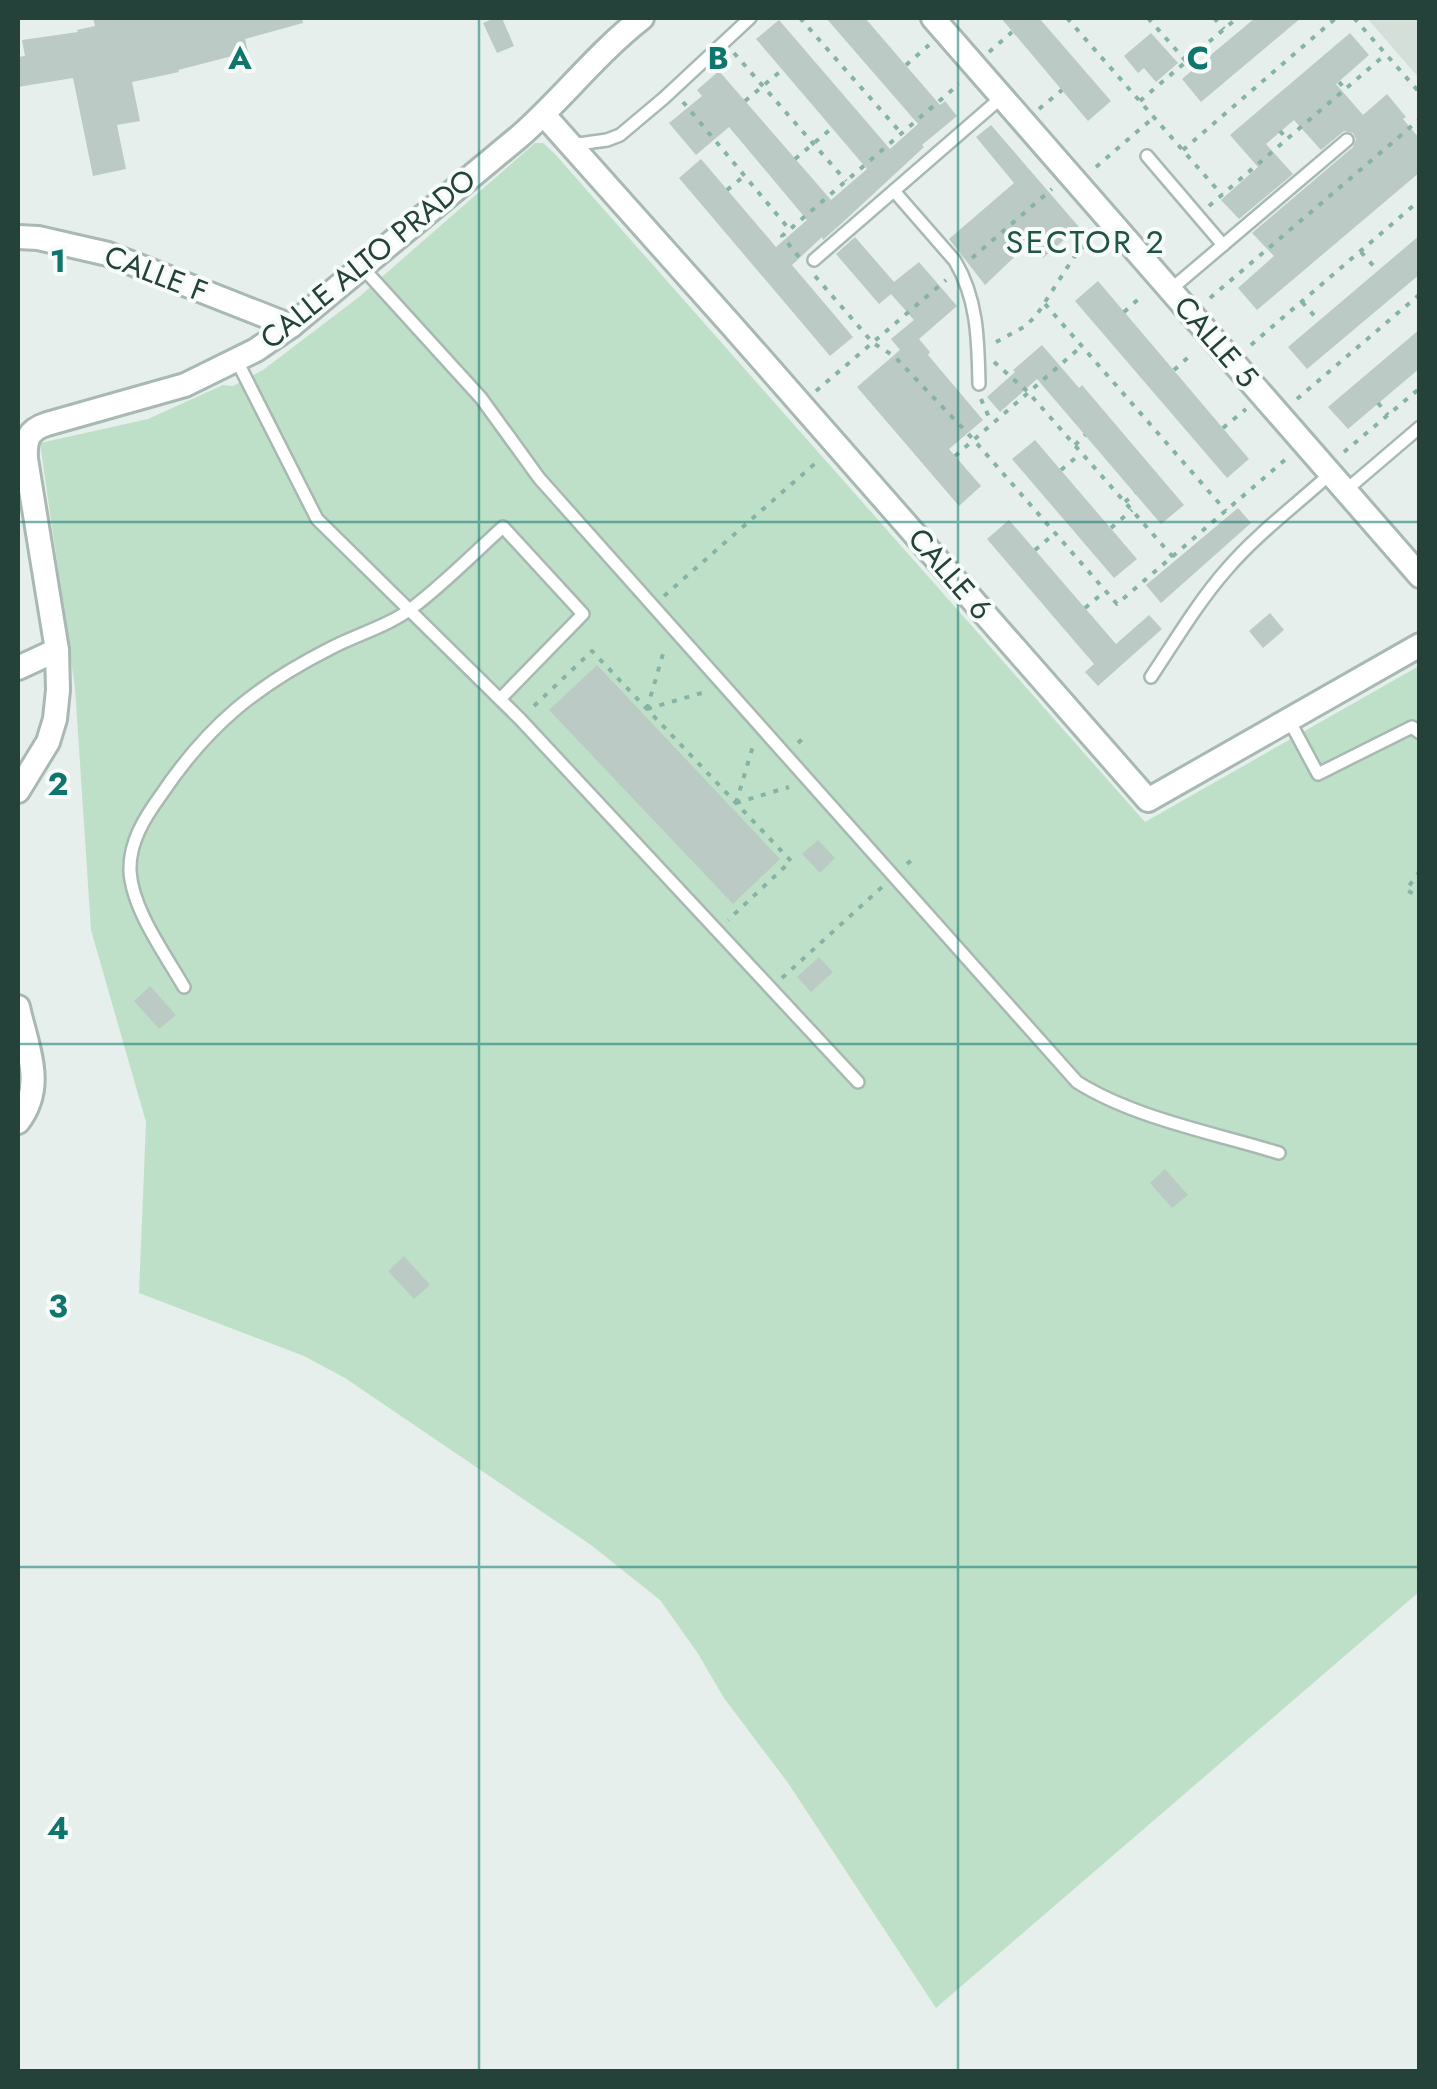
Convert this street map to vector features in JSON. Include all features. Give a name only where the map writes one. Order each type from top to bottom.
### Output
[{"type":"street","name":"CALLE ALTO PRADO","points":[[32,431],[185,385],[237,360],[291,326],[544,115],[591,63],[642,18]]},
{"type":"street","name":"CALLE 5","points":[[933,18],[1420,576]]},
{"type":"street","name":"CALLE 6","points":[[544,115],[1148,800],[1420,645]]},
{"type":"street","name":"CALLE F","points":[[18,238],[38,238],[108,254],[291,326]]},
{"type":"street","points":[[18,791],[48,742],[58,690],[56,650],[26,459],[32,431]]},
{"type":"street","points":[[18,668],[56,650]]},
{"type":"street","points":[[18,1007],[33,1074],[33,1092],[23,1115]]},
{"type":"lane","points":[[571,145],[620,135],[750,18]]},
{"type":"lane","points":[[814,260],[1002,97]]},
{"type":"lane","points":[[1170,290],[1347,140]]},
{"type":"lane","points":[[1147,156],[1223,246]]},
{"type":"lane","points":[[894,191],[960,268],[975,310],[979,384]]},
{"type":"lane","points":[[362,267],[481,398],[539,478],[1077,1082],[1098,1096],[1130,1108],[1280,1153]]},
{"type":"lane","points":[[237,360],[317,520],[520,719],[858,1082]]},
{"type":"lane","points":[[1151,677],[1242,553],[1334,478],[1420,427]]},
{"type":"lane","points":[[184,987],[133,889],[132,848],[146,817],[176,772],[219,722],[292,668],[410,610],[503,527],[583,614],[500,699]]},
{"type":"lane","points":[[1289,720],[1318,774],[1412,726],[1420,734]]},
{"type":"path","points":[[800,18],[901,133]]},
{"type":"path","points":[[1067,18],[1222,195]]},
{"type":"path","points":[[1148,18],[1186,61]]},
{"type":"path","points":[[1214,18],[1224,29]]},
{"type":"path","points":[[1140,101],[1237,18]]},
{"type":"path","points":[[1183,150],[1336,18]]},
{"type":"path","points":[[1354,18],[1420,92]]},
{"type":"path","points":[[1012,32],[782,236],[872,343],[894,356],[973,440],[1117,604],[1304,444]]},
{"type":"path","points":[[724,42],[846,181]]},
{"type":"path","points":[[1205,44],[1213,53]]},
{"type":"path","points":[[1198,216],[1386,54]]},
{"type":"path","points":[[746,101],[782,70]]},
{"type":"path","points":[[1339,82],[1345,89]]},
{"type":"path","points":[[673,90],[789,229]]},
{"type":"path","points":[[801,404],[960,268],[1154,117]]},
{"type":"path","points":[[1191,314],[1420,119]]},
{"type":"path","points":[[796,160],[832,128]]},
{"type":"path","points":[[1280,132],[1287,139]]},
{"type":"path","points":[[1379,154],[1386,162]]},
{"type":"path","points":[[727,190],[745,176]]},
{"type":"path","points":[[1232,361],[1419,201]]},
{"type":"path","points":[[1320,204],[1327,212]]},
{"type":"path","points":[[1108,219],[1074,257],[1046,304],[1024,326],[978,350],[1028,392],[1173,557]]},
{"type":"path","points":[[777,248],[786,240]]},
{"type":"path","points":[[1360,251],[1378,271]]},
{"type":"path","points":[[1262,254],[1268,262]]},
{"type":"path","points":[[1278,415],[1420,294]]},
{"type":"path","points":[[1302,301],[1319,321]]},
{"type":"path","points":[[1046,304],[1226,511]]},
{"type":"path","points":[[1174,370],[1211,338]]},
{"type":"path","points":[[955,456],[1082,346]]},
{"type":"path","points":[[979,384],[980,398],[992,423]]},
{"type":"path","points":[[1334,478],[1388,414],[1420,388]]},
{"type":"path","points":[[1223,428],[1262,395]]},
{"type":"path","points":[[1378,403],[1388,414]]},
{"type":"path","points":[[1075,444],[1086,435]]},
{"type":"path","points":[[653,606],[836,445]]},
{"type":"path","points":[[1061,470],[1082,452]]},
{"type":"path","points":[[1125,502],[1136,494]]},
{"type":"path","points":[[1111,528],[1132,510]]},
{"type":"path","points":[[1035,550],[1055,533]]},
{"type":"path","points":[[1085,608],[1105,591]]},
{"type":"path","points":[[647,709],[668,639]]},
{"type":"path","points":[[520,719],[592,651],[791,861],[717,930]]},
{"type":"path","points":[[647,709],[712,690]]},
{"type":"path","points":[[736,804],[755,739]]},
{"type":"path","points":[[736,804],[795,786]]},
{"type":"path","points":[[771,988],[916,856]]},
{"type":"path","points":[[1420,871],[1406,890],[1420,897]]},
{"type":"shaded area","points":[[1367,18],[1419,18],[1419,78]]},
{"type":"green space","points":[[535,143],[543,143],[554,153],[1145,822],[1419,666],[1419,1592],[936,2008],[788,1783],[724,1698],[660,1600],[591,1545],[345,1378],[304,1356],[139,1293],[146,1122],[91,930],[75,688],[40,443],[148,419],[263,370],[359,297]]},
{"type":"building","points":[[93,18],[302,18],[303,23],[245,39],[248,52],[132,82],[140,121],[117,125],[126,169],[93,176],[73,78],[18,87],[18,57],[25,56],[22,40],[78,32],[95,26]]},
{"type":"building","points":[[502,18],[514,46],[497,53],[483,23]]},
{"type":"building","points":[[826,18],[865,18],[940,105],[945,101],[957,116],[792,265],[853,337],[830,356],[679,178],[701,159],[776,247],[807,220],[729,127],[696,155],[669,123],[702,96],[697,90],[719,71],[831,200],[867,169],[756,39],[779,20],[890,149],[918,124]]},
{"type":"building","points":[[1001,18],[1039,18],[1111,101],[1088,121]]},
{"type":"building","points":[[1255,18],[1301,18],[1201,102],[1182,79]]},
{"type":"building","points":[[1151,33],[1178,63],[1156,82],[1144,68],[1138,73],[1124,56]]},
{"type":"building","points":[[1350,33],[1369,55],[1336,84],[1363,115],[1387,94],[1420,139],[1420,172],[1257,310],[1238,288],[1274,256],[1252,233],[1353,147],[1356,139],[1353,133],[1344,131],[1321,150],[1294,120],[1266,144],[1293,174],[1239,219],[1221,200],[1258,167],[1230,135]]},
{"type":"building","points":[[991,125],[1079,227],[1043,258],[1029,243],[985,285],[949,239],[1014,183],[976,137]]},
{"type":"building","points":[[1420,235],[1420,274],[1307,369],[1288,347]]},
{"type":"building","points":[[855,237],[894,282],[919,262],[957,306],[919,339],[983,420],[949,449],[981,486],[959,506],[857,387],[900,350],[891,339],[914,320],[891,294],[879,304],[836,254]]},
{"type":"building","points":[[1098,281],[1249,459],[1227,478],[1075,301]]},
{"type":"building","points":[[1420,329],[1420,368],[1348,429],[1328,407]]},
{"type":"building","points":[[1042,345],[1079,388],[1082,385],[1184,505],[1161,524],[1037,379],[1000,412],[987,397]]},
{"type":"building","points":[[1035,440],[1137,559],[1114,578],[1012,459]]},
{"type":"building","points":[[1238,508],[1251,523],[1161,603],[1146,585]]},
{"type":"building","points":[[1009,520],[1116,644],[1149,615],[1162,629],[1098,686],[1085,672],[1094,664],[987,539]]},
{"type":"building","points":[[1270,613],[1284,630],[1263,648],[1249,631]]},
{"type":"building","points":[[597,665],[780,859],[733,904],[549,710]]},
{"type":"building","points":[[818,840],[835,858],[820,873],[802,854]]},
{"type":"building","points":[[819,957],[833,972],[811,992],[797,977]]},
{"type":"building","points":[[150,986],[176,1015],[159,1029],[134,1001]]},
{"type":"building","points":[[1165,1169],[1188,1195],[1172,1208],[1150,1183]]},
{"type":"building","points":[[404,1256],[430,1285],[414,1299],[388,1271]]},
{"type":"district","name":"SECTOR 2","points":[[1086,242]]}]
